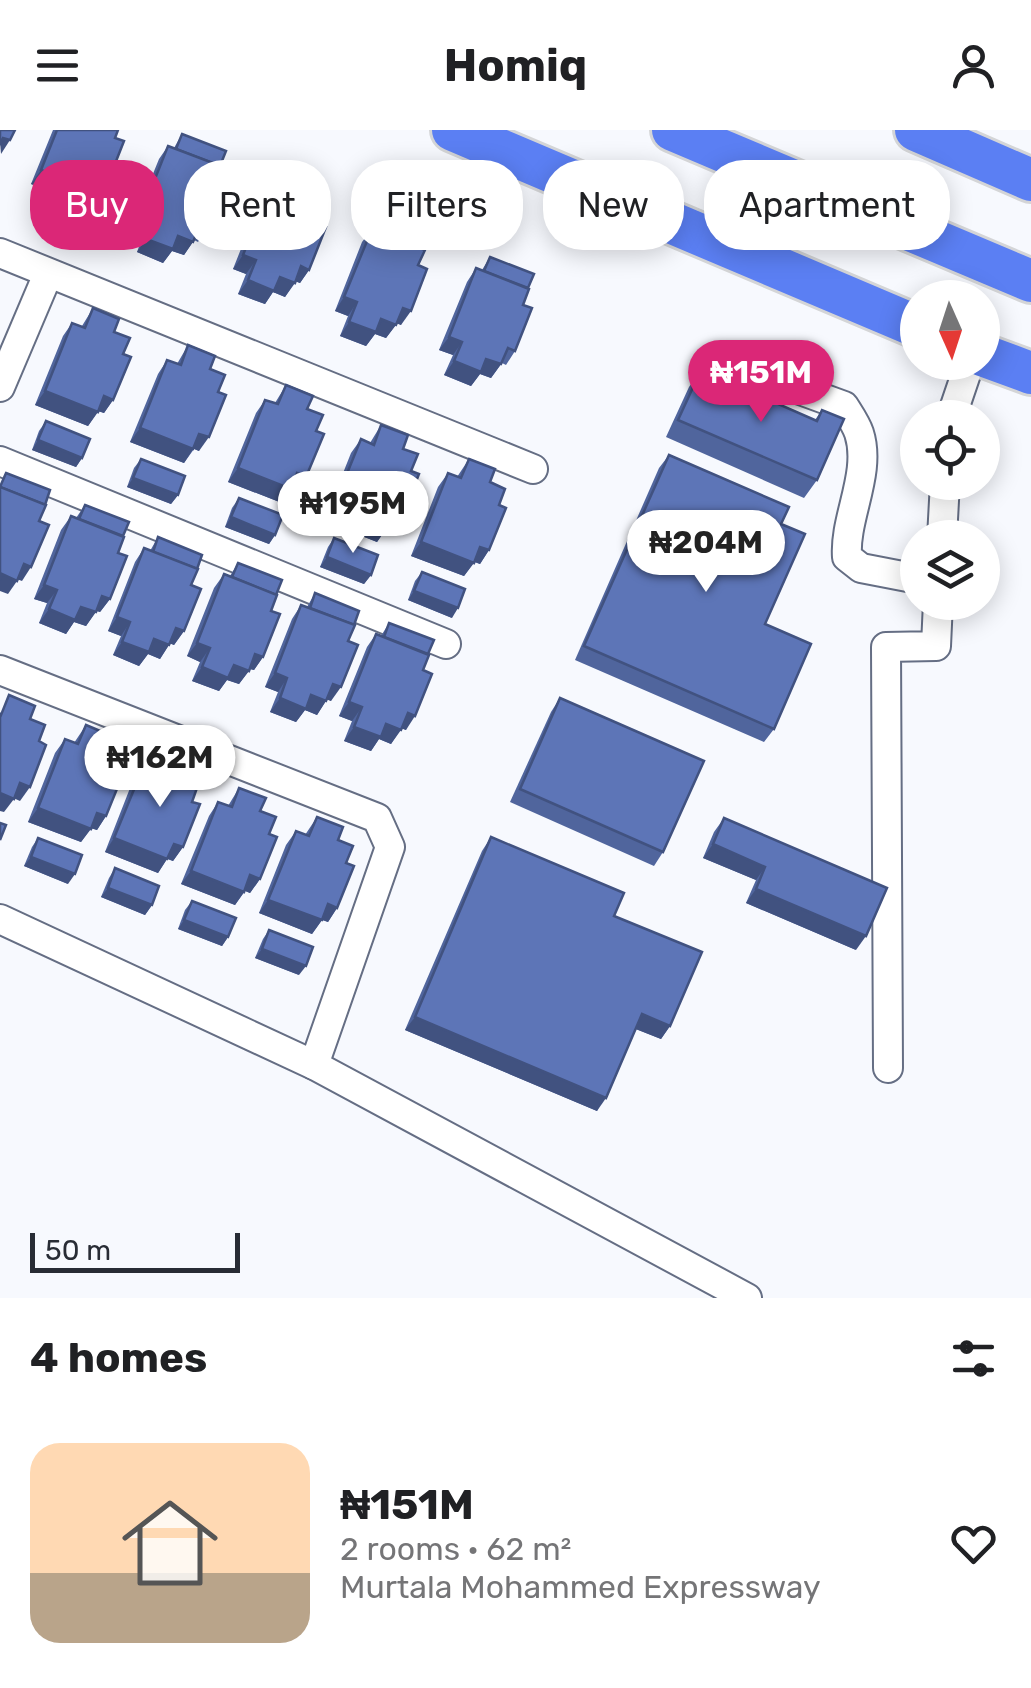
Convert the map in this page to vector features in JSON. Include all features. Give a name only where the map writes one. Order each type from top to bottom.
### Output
[{"type":"highway","points":[[453,130],[900,319]]},
{"type":"highway","points":[[673,130],[1031,281]]},
{"type":"highway","points":[[916,130],[1031,180]]},
{"type":"highway","points":[[1000,361],[1031,374]]},
{"type":"street","points":[[0,254],[533,470]]},
{"type":"street","points":[[0,387],[48,274]]},
{"type":"street","points":[[718,360],[844,406],[860,435],[861,465],[846,537],[846,557],[861,568],[900,576]]},
{"type":"street","points":[[0,461],[446,644]]},
{"type":"street","points":[[888,1068],[886,646],[936,646],[937,620]]},
{"type":"street","points":[[0,670],[377,818],[390,847],[314,1064]]},
{"type":"street","points":[[0,919],[314,1064],[747,1298]]},
{"type":"building","points":[[0,130],[15,130],[10,140],[3,138],[0,145]]},
{"type":"building","points":[[57,130],[118,130],[115,138],[124,141],[116,160],[45,160]]},
{"type":"building","points":[[182,134],[226,151],[222,160],[204,160],[176,149]]},
{"type":"building","points":[[168,146],[205,160],[184,160],[184,238],[178,236],[173,249],[164,246],[162,160]]},
{"type":"building","points":[[245,250],[317,250],[309,270],[301,266],[295,283],[280,277],[274,291],[248,280],[256,260],[243,255]]},
{"type":"building","points":[[363,250],[425,250],[418,265],[427,269],[411,311],[403,308],[396,325],[381,319],[376,332],[349,322],[357,302],[344,297]]},
{"type":"building","points":[[490,257],[534,274],[528,288],[484,271]]},
{"type":"building","points":[[476,268],[529,289],[523,305],[532,308],[515,351],[508,348],[501,364],[486,359],[481,372],[454,361],[462,342],[449,337]]},
{"type":"building","points":[[93,308],[119,319],[114,332],[130,338],[123,354],[131,357],[113,400],[104,396],[98,412],[45,391],[72,323],[85,328]]},
{"type":"building","points":[[188,345],[215,356],[210,369],[225,375],[218,392],[226,395],[209,437],[199,434],[193,449],[140,428],[167,360],[181,365]]},
{"type":"building","points":[[701,370],[817,421],[822,410],[844,419],[817,480],[678,420]]},
{"type":"building","points":[[286,385],[313,396],[307,409],[323,415],[316,431],[324,434],[306,477],[297,473],[291,489],[238,468],[265,400],[278,404]]},
{"type":"building","points":[[46,421],[90,439],[82,458],[38,440]]},
{"type":"building","points":[[381,425],[408,435],[403,449],[418,454],[411,471],[419,474],[402,517],[392,513],[386,529],[333,508],[361,439],[374,445]]},
{"type":"building","points":[[669,455],[789,507],[781,524],[805,534],[765,624],[811,644],[774,729],[584,646]]},
{"type":"building","points":[[141,459],[185,476],[178,495],[133,478]]},
{"type":"building","points":[[469,459],[495,469],[490,482],[505,489],[499,505],[506,508],[489,550],[480,547],[474,563],[421,542],[448,473],[461,478]]},
{"type":"building","points":[[6,473],[50,490],[45,505],[0,487]]},
{"type":"building","points":[[0,487],[46,505],[39,521],[49,525],[31,567],[24,564],[17,581],[2,574],[0,580]]},
{"type":"building","points":[[239,498],[283,515],[275,535],[231,517]]},
{"type":"building","points":[[85,505],[129,522],[123,536],[79,519]]},
{"type":"building","points":[[71,516],[124,537],[118,553],[127,556],[110,599],[102,596],[96,612],[81,607],[75,620],[49,609],[57,590],[44,585]]},
{"type":"building","points":[[158,537],[202,555],[197,569],[153,552]]},
{"type":"building","points":[[334,538],[378,555],[371,575],[327,557]]},
{"type":"building","points":[[144,548],[198,569],[191,585],[201,589],[184,631],[176,628],[169,645],[154,639],[149,652],[122,642],[130,622],[117,617]]},
{"type":"building","points":[[238,563],[282,580],[276,595],[232,577]]},
{"type":"building","points":[[422,572],[465,589],[458,608],[414,591]]},
{"type":"building","points":[[224,574],[277,595],[271,611],[280,614],[263,657],[255,654],[249,671],[234,665],[228,678],[202,667],[210,648],[197,643]]},
{"type":"building","points":[[315,593],[359,611],[354,625],[310,608]]},
{"type":"building","points":[[301,605],[355,625],[348,641],[358,645],[341,687],[333,684],[326,701],[311,695],[306,709],[280,698],[287,678],[275,673]]},
{"type":"building","points":[[389,623],[434,640],[428,654],[384,637]]},
{"type":"building","points":[[376,634],[429,655],[423,670],[432,674],[415,716],[408,713],[401,730],[386,724],[381,737],[354,727],[362,707],[349,702]]},
{"type":"building","points":[[9,695],[35,706],[30,719],[45,725],[39,741],[46,745],[30,787],[20,783],[14,799],[0,793],[0,714]]},
{"type":"building","points":[[560,698],[704,761],[663,852],[520,789]]},
{"type":"building","points":[[86,725],[112,736],[107,748],[122,755],[115,771],[123,774],[106,816],[97,813],[91,829],[38,808],[65,739],[78,744]]},
{"type":"building","points":[[163,755],[189,766],[184,779],[198,785],[192,802],[200,804],[183,847],[174,844],[167,859],[114,838],[142,770],[154,775]]},
{"type":"building","points":[[239,788],[266,798],[260,811],[276,817],[269,834],[277,837],[260,879],[250,875],[244,892],[191,871],[218,802],[232,807]]},
{"type":"building","points":[[317,817],[343,827],[338,840],[353,846],[346,863],[354,866],[337,908],[328,904],[322,920],[268,900],[296,831],[309,836]]},
{"type":"building","points":[[724,818],[887,888],[866,936],[756,889],[765,867],[713,844]]},
{"type":"building","points":[[491,837],[624,893],[614,916],[702,952],[670,1026],[642,1014],[606,1098],[415,1017]]},
{"type":"building","points":[[38,838],[82,855],[75,874],[31,857]]},
{"type":"building","points":[[115,868],[159,886],[152,905],[108,888]]},
{"type":"building","points":[[192,901],[236,918],[228,937],[184,920]]},
{"type":"building","points":[[269,930],[313,947],[306,966],[262,949]]}]
